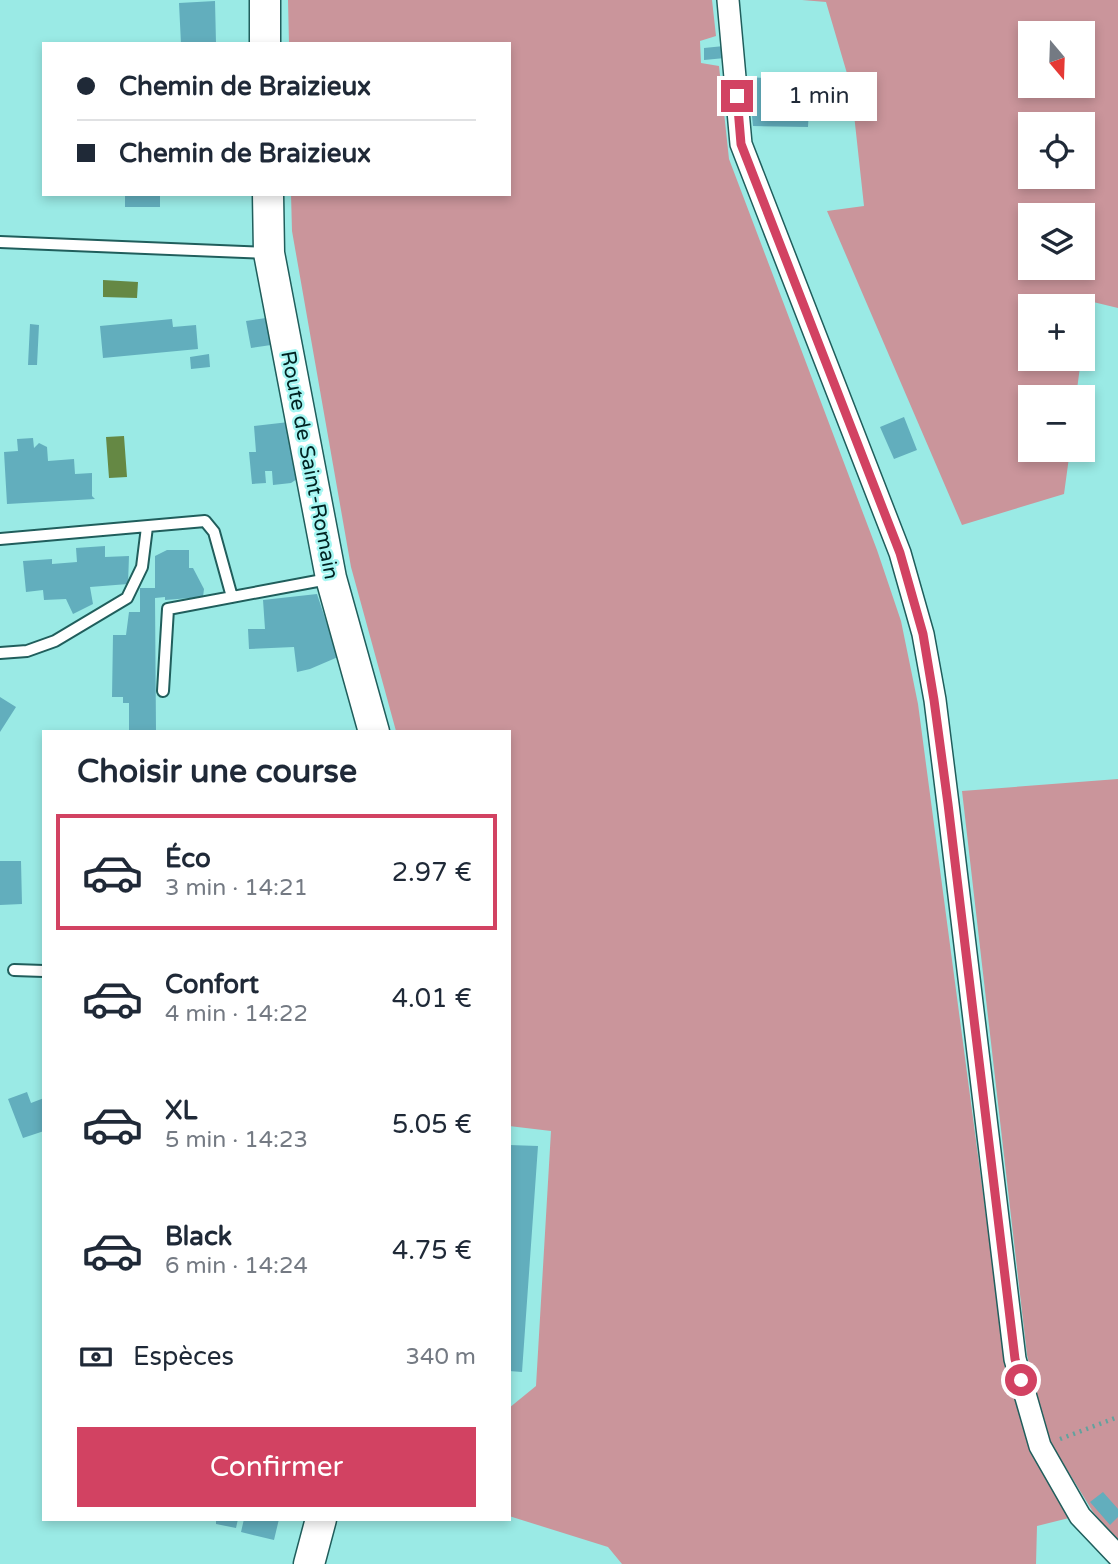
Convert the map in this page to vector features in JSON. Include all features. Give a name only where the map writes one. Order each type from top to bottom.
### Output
[{"type":"main road","points":[[265,0],[265,42]]},
{"type":"main road","name":"Route de Saint-Romain","points":[[268,196],[269,253],[331,578],[373,730]]},
{"type":"main road","points":[[309,1564],[320,1521]]},
{"type":"street","points":[[728,0],[741,144],[900,553],[923,634],[948,804],[1015,1359],[1040,1446],[1080,1516],[1118,1556]]},
{"type":"lane","points":[[0,242],[269,253]]},
{"type":"lane","points":[[0,539],[205,522],[215,533],[232,597]]},
{"type":"lane","points":[[0,653],[27,651],[55,641],[127,598],[142,567],[147,527]]},
{"type":"lane","points":[[163,691],[168,609],[331,578]]},
{"type":"lane","points":[[14,970],[42,971]]},
{"type":"path","points":[[1040,1446],[1118,1417]]},
{"type":"shaded area","points":[[288,0],[712,0],[716,36],[700,41],[701,63],[719,66],[729,159],[877,550],[901,621],[918,704],[1005,1359],[1069,1518],[1037,1526],[1036,1564],[622,1564],[608,1547],[511,1517],[511,1406],[536,1386],[551,1131],[511,1126],[511,730],[396,730],[351,567],[292,231],[291,196],[511,196],[511,42],[289,42]]},
{"type":"shaded area","points":[[802,0],[1118,0],[1118,308],[1095,302],[1095,294],[1018,294],[1018,371],[1079,371],[1078,385],[1018,385],[1018,462],[1068,462],[1064,494],[962,525],[827,211],[864,206],[851,87],[826,2]]},
{"type":"shaded area","points":[[103,280],[138,282],[137,298],[103,297]]},
{"type":"shaded area","points":[[124,436],[127,477],[109,478],[106,437]]},
{"type":"shaded area","points":[[1118,779],[1118,1541],[1093,1512],[1045,1434],[1027,1355],[962,791]]},
{"type":"building","points":[[215,1],[216,42],[181,42],[179,3]]},
{"type":"building","points":[[724,46],[725,58],[704,60],[704,48]]},
{"type":"building","points":[[748,77],[838,83],[836,109],[809,108],[808,127],[753,126]]},
{"type":"building","points":[[125,196],[160,196],[160,207],[125,207]]},
{"type":"building","points":[[266,318],[271,345],[251,348],[246,321]]},
{"type":"building","points":[[172,319],[173,327],[196,325],[198,349],[103,358],[100,326]]},
{"type":"building","points":[[30,324],[39,325],[37,365],[28,365]]},
{"type":"building","points":[[209,354],[210,367],[191,369],[190,357]]},
{"type":"building","points":[[904,417],[917,450],[894,459],[880,427]]},
{"type":"building","points":[[289,422],[297,479],[291,483],[273,485],[272,471],[265,471],[266,483],[252,484],[249,452],[256,452],[254,426]]},
{"type":"building","points":[[33,438],[34,448],[39,443],[47,447],[48,461],[74,459],[75,474],[92,473],[92,496],[95,499],[7,504],[4,452],[18,451],[17,439]]},
{"type":"building","points":[[105,546],[105,557],[129,556],[128,584],[90,587],[93,604],[73,614],[66,599],[44,600],[43,590],[26,592],[23,561],[52,559],[52,564],[77,562],[76,548]]},
{"type":"building","points":[[167,550],[189,550],[189,568],[193,568],[204,589],[203,597],[165,600],[165,597],[155,598],[156,730],[129,730],[129,703],[123,703],[123,697],[112,697],[113,635],[126,635],[129,612],[140,612],[140,588],[155,588],[155,556]]},
{"type":"building","points":[[317,594],[338,657],[297,672],[294,647],[249,649],[248,629],[265,629],[263,600]]},
{"type":"building","points":[[0,697],[16,707],[0,732]]},
{"type":"building","points":[[0,861],[21,861],[22,904],[0,905]]},
{"type":"building","points":[[27,1092],[31,1103],[42,1099],[42,1132],[23,1138],[8,1099]]},
{"type":"building","points":[[511,1145],[538,1146],[522,1372],[511,1371]]},
{"type":"building","points":[[1103,1492],[1118,1509],[1118,1517],[1110,1525],[1090,1502]]},
{"type":"building","points":[[216,1521],[238,1521],[236,1528],[216,1524]]},
{"type":"building","points":[[244,1521],[279,1521],[274,1540],[241,1532]]},
{"type":"route","points":[[737,96],[741,144],[900,553],[923,634],[948,804],[1015,1359],[1021,1380]]}]
